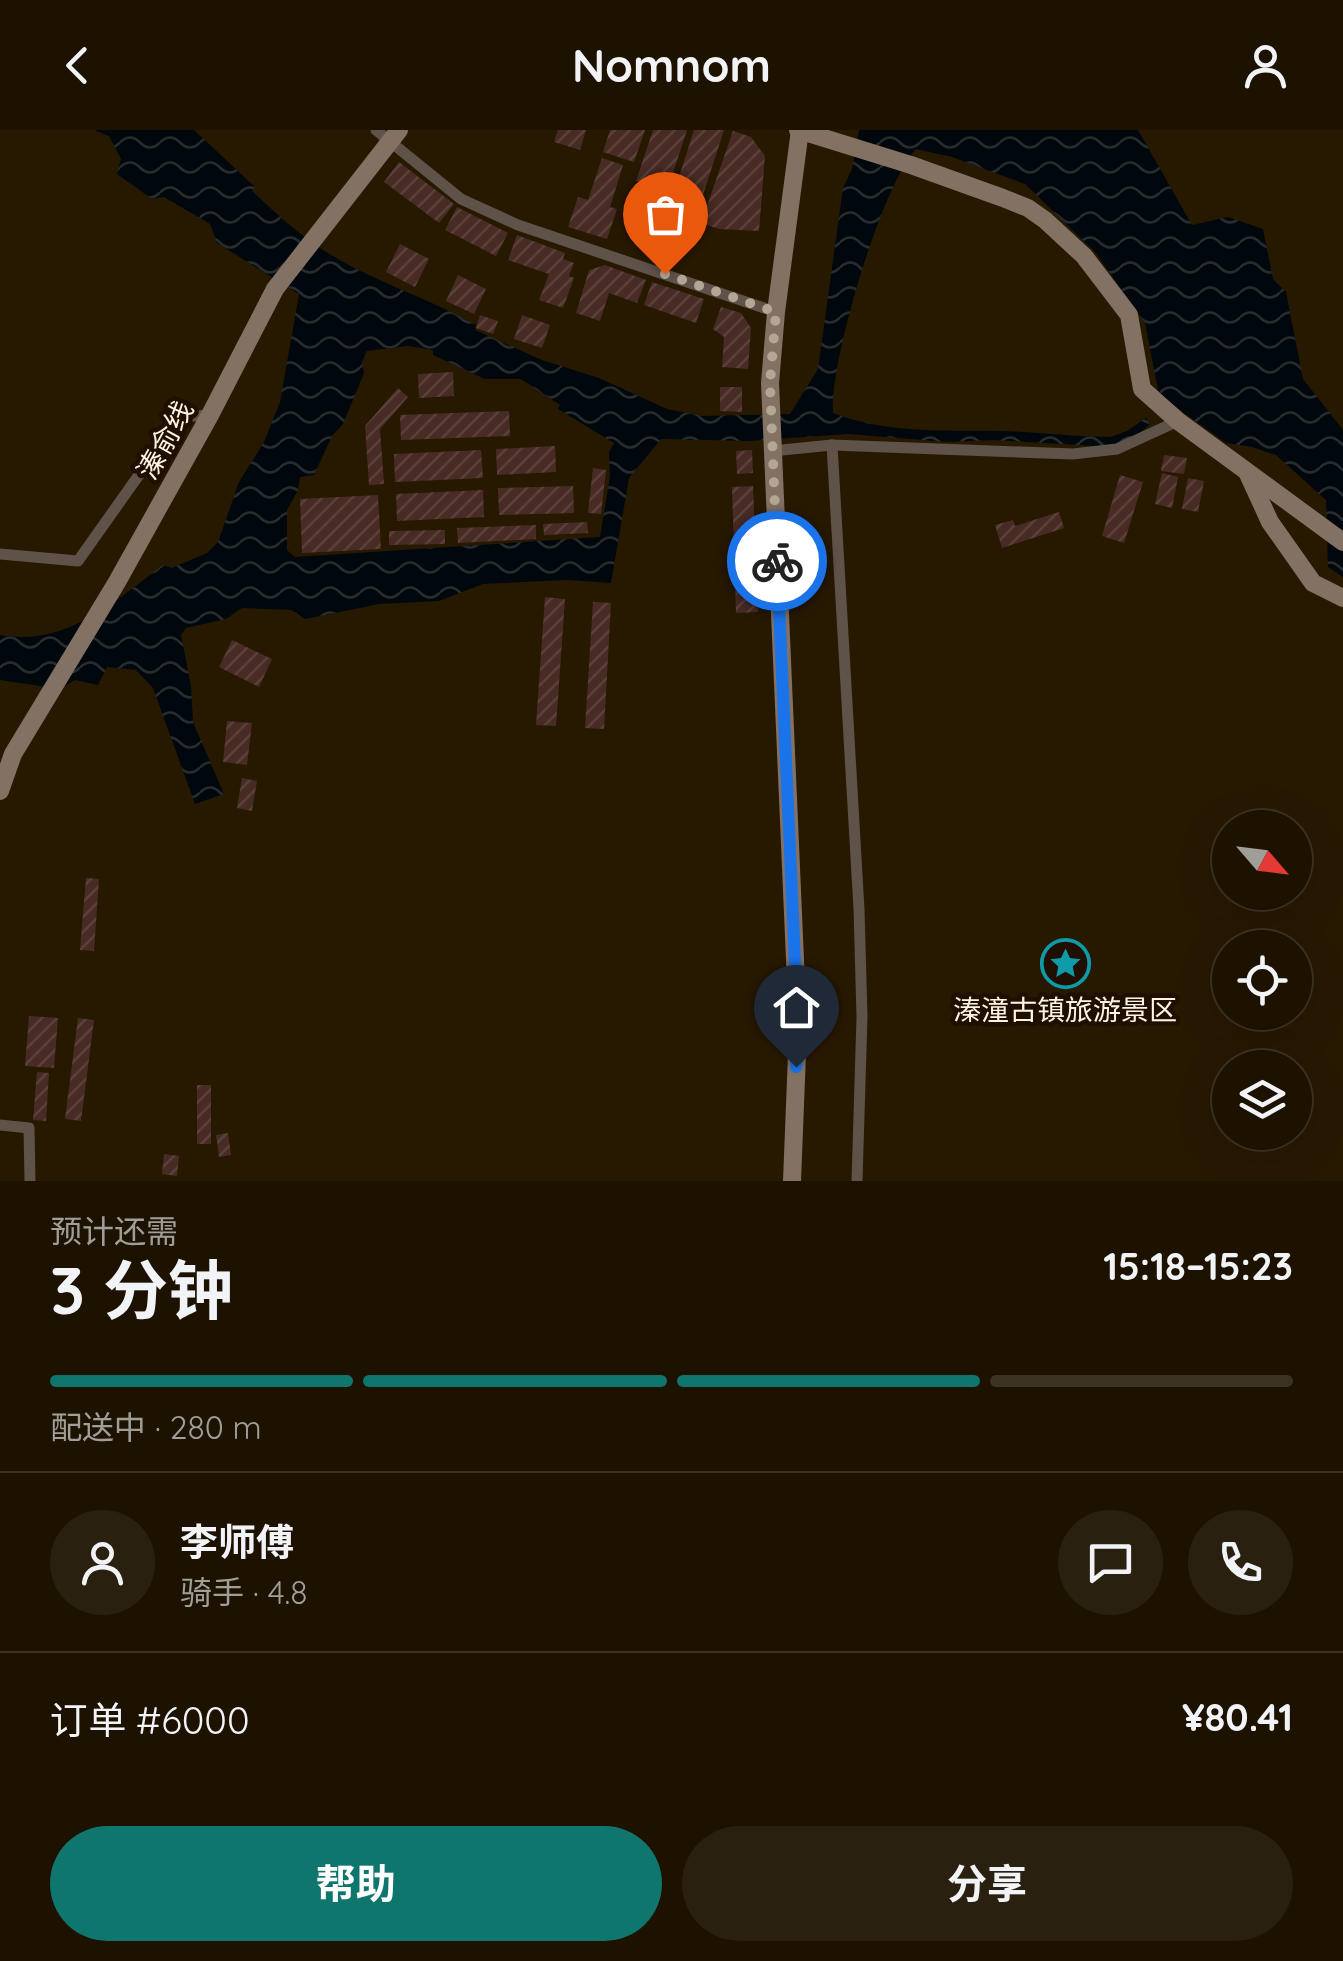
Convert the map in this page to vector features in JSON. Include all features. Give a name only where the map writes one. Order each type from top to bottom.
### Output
[{"type":"street","points":[[792,1181],[798,1029],[770,402],[776,312],[799,130],[911,165],[1028,208],[1046,220],[1084,256],[1129,315],[1142,389],[1343,542]]},
{"type":"street","points":[[389,134],[461,198],[518,225],[776,312]]},
{"type":"street","name":"溱俞线","points":[[0,791],[13,754],[117,582],[276,289],[389,134]]},
{"type":"street","points":[[0,554],[78,561],[180,417],[210,416]]},
{"type":"street","points":[[772,451],[832,445],[1073,454],[1118,449],[1178,420]]},
{"type":"street","points":[[832,445],[861,981],[857,1181]]},
{"type":"street","points":[[1246,469],[1270,522],[1314,583],[1343,598]]},
{"type":"street","points":[[0,1125],[29,1128],[30,1181]]},
{"type":"water","points":[[94,130],[194,130],[255,187],[252,191],[271,209],[333,256],[542,360],[599,378],[667,409],[702,416],[790,414],[818,369],[843,188],[852,169],[859,130],[1138,130],[1192,225],[1228,217],[1263,229],[1273,279],[1286,292],[1303,379],[1343,430],[1343,577],[1328,567],[1326,500],[1276,455],[1226,443],[1159,395],[1145,323],[1095,252],[1025,184],[952,157],[916,149],[888,198],[860,276],[840,356],[833,413],[895,428],[1097,437],[1127,431],[1146,418],[1150,424],[1128,443],[1112,447],[994,440],[946,442],[849,434],[749,441],[661,439],[629,478],[611,583],[567,580],[483,584],[439,601],[379,604],[305,619],[291,610],[242,608],[226,619],[186,628],[181,635],[193,722],[224,794],[195,804],[153,688],[136,670],[107,667],[98,685],[75,680],[60,689],[0,680],[0,635],[24,637],[68,628],[107,607],[163,565],[172,568],[207,553],[218,542],[239,482],[264,442],[280,402],[299,294],[217,243],[210,224],[164,197],[152,199],[117,174],[121,159],[109,136]],"holes":[[[408,346],[433,350],[433,355],[485,379],[521,379],[560,405],[558,409],[614,443],[609,452],[610,476],[600,537],[295,557],[287,550],[287,510],[300,477],[314,475],[332,436],[343,424],[364,373],[362,362],[367,351]]]},
{"type":"building","points":[[558,130],[586,130],[580,150],[554,142]]},
{"type":"building","points":[[610,130],[645,130],[634,162],[603,152]]},
{"type":"building","points":[[653,130],[687,130],[667,191],[636,181]]},
{"type":"building","points":[[694,130],[724,130],[691,232],[664,224]]},
{"type":"building","points":[[733,131],[751,137],[765,156],[759,231],[719,229],[701,223]]},
{"type":"building","points":[[602,158],[623,165],[610,207],[617,209],[607,239],[568,227],[578,197],[588,200]]},
{"type":"building","points":[[399,162],[454,204],[439,223],[384,182]]},
{"type":"building","points":[[457,207],[508,233],[496,256],[445,230]]},
{"type":"building","points":[[517,235],[565,253],[563,259],[574,263],[569,276],[574,278],[563,308],[539,300],[549,274],[508,260]]},
{"type":"building","points":[[400,244],[429,259],[415,287],[386,272]]},
{"type":"building","points":[[605,265],[646,280],[637,303],[609,293],[600,321],[576,313],[589,270]]},
{"type":"building","points":[[458,275],[486,289],[474,314],[446,301]]},
{"type":"building","points":[[652,282],[704,299],[696,323],[644,305]]},
{"type":"building","points":[[721,307],[741,313],[751,328],[748,369],[722,367],[724,337],[713,329]]},
{"type":"building","points":[[480,315],[498,321],[493,334],[476,328]]},
{"type":"building","points":[[522,315],[550,325],[542,348],[514,339]]},
{"type":"building","points":[[453,372],[454,396],[419,398],[418,374]]},
{"type":"building","points":[[720,387],[742,387],[742,412],[720,411]]},
{"type":"building","points":[[398,388],[408,397],[380,429],[384,484],[369,485],[365,426]]},
{"type":"building","points":[[509,411],[510,436],[401,440],[400,415]]},
{"type":"building","points":[[555,446],[556,472],[497,475],[496,449]]},
{"type":"building","points":[[481,450],[483,478],[395,482],[394,454]]},
{"type":"building","points":[[752,450],[753,473],[737,474],[736,451]]},
{"type":"building","points":[[1164,455],[1187,458],[1184,474],[1161,471]]},
{"type":"building","points":[[593,468],[606,470],[601,514],[588,513]]},
{"type":"building","points":[[1162,473],[1178,477],[1172,508],[1155,504]]},
{"type":"building","points":[[1120,475],[1143,482],[1124,543],[1102,536]]},
{"type":"building","points":[[1188,478],[1204,481],[1198,512],[1182,509]]},
{"type":"building","points":[[573,486],[574,513],[499,515],[498,488]]},
{"type":"building","points":[[753,486],[758,612],[736,613],[732,487]]},
{"type":"building","points":[[483,490],[484,517],[397,521],[396,494]]},
{"type":"building","points":[[378,495],[381,549],[302,553],[300,499]]},
{"type":"building","points":[[1059,512],[1064,528],[1002,548],[995,525],[1013,520],[1015,526]]},
{"type":"building","points":[[587,522],[588,533],[544,535],[543,524]]},
{"type":"building","points":[[536,525],[536,539],[458,543],[457,528]]},
{"type":"building","points":[[445,530],[445,544],[389,545],[389,531]]},
{"type":"building","points":[[545,597],[565,599],[556,726],[536,725]]},
{"type":"building","points":[[593,602],[611,603],[604,729],[585,728]]},
{"type":"building","points":[[232,640],[272,659],[259,687],[219,667]]},
{"type":"building","points":[[227,721],[252,723],[247,765],[223,762]]},
{"type":"building","points":[[242,778],[257,781],[252,811],[237,808]]},
{"type":"building","points":[[86,878],[99,879],[94,951],[80,950]]},
{"type":"building","points":[[29,1016],[58,1018],[54,1068],[25,1066]]},
{"type":"building","points":[[78,1018],[94,1020],[81,1121],[65,1119]]},
{"type":"building","points":[[37,1072],[49,1073],[46,1121],[33,1120]]},
{"type":"building","points":[[197,1085],[211,1085],[211,1144],[197,1144]]},
{"type":"building","points":[[228,1133],[231,1155],[219,1157],[216,1135]]},
{"type":"building","points":[[164,1154],[179,1156],[177,1176],[162,1174]]},
{"type":"way so far","points":[[665,274],[776,312],[770,383],[777,561]]},
{"type":"place","name":"溱潼古镇旅游景区","points":[[1065,963]]},
{"type":"route","points":[[777,561],[798,1029],[796,1067]]}]
